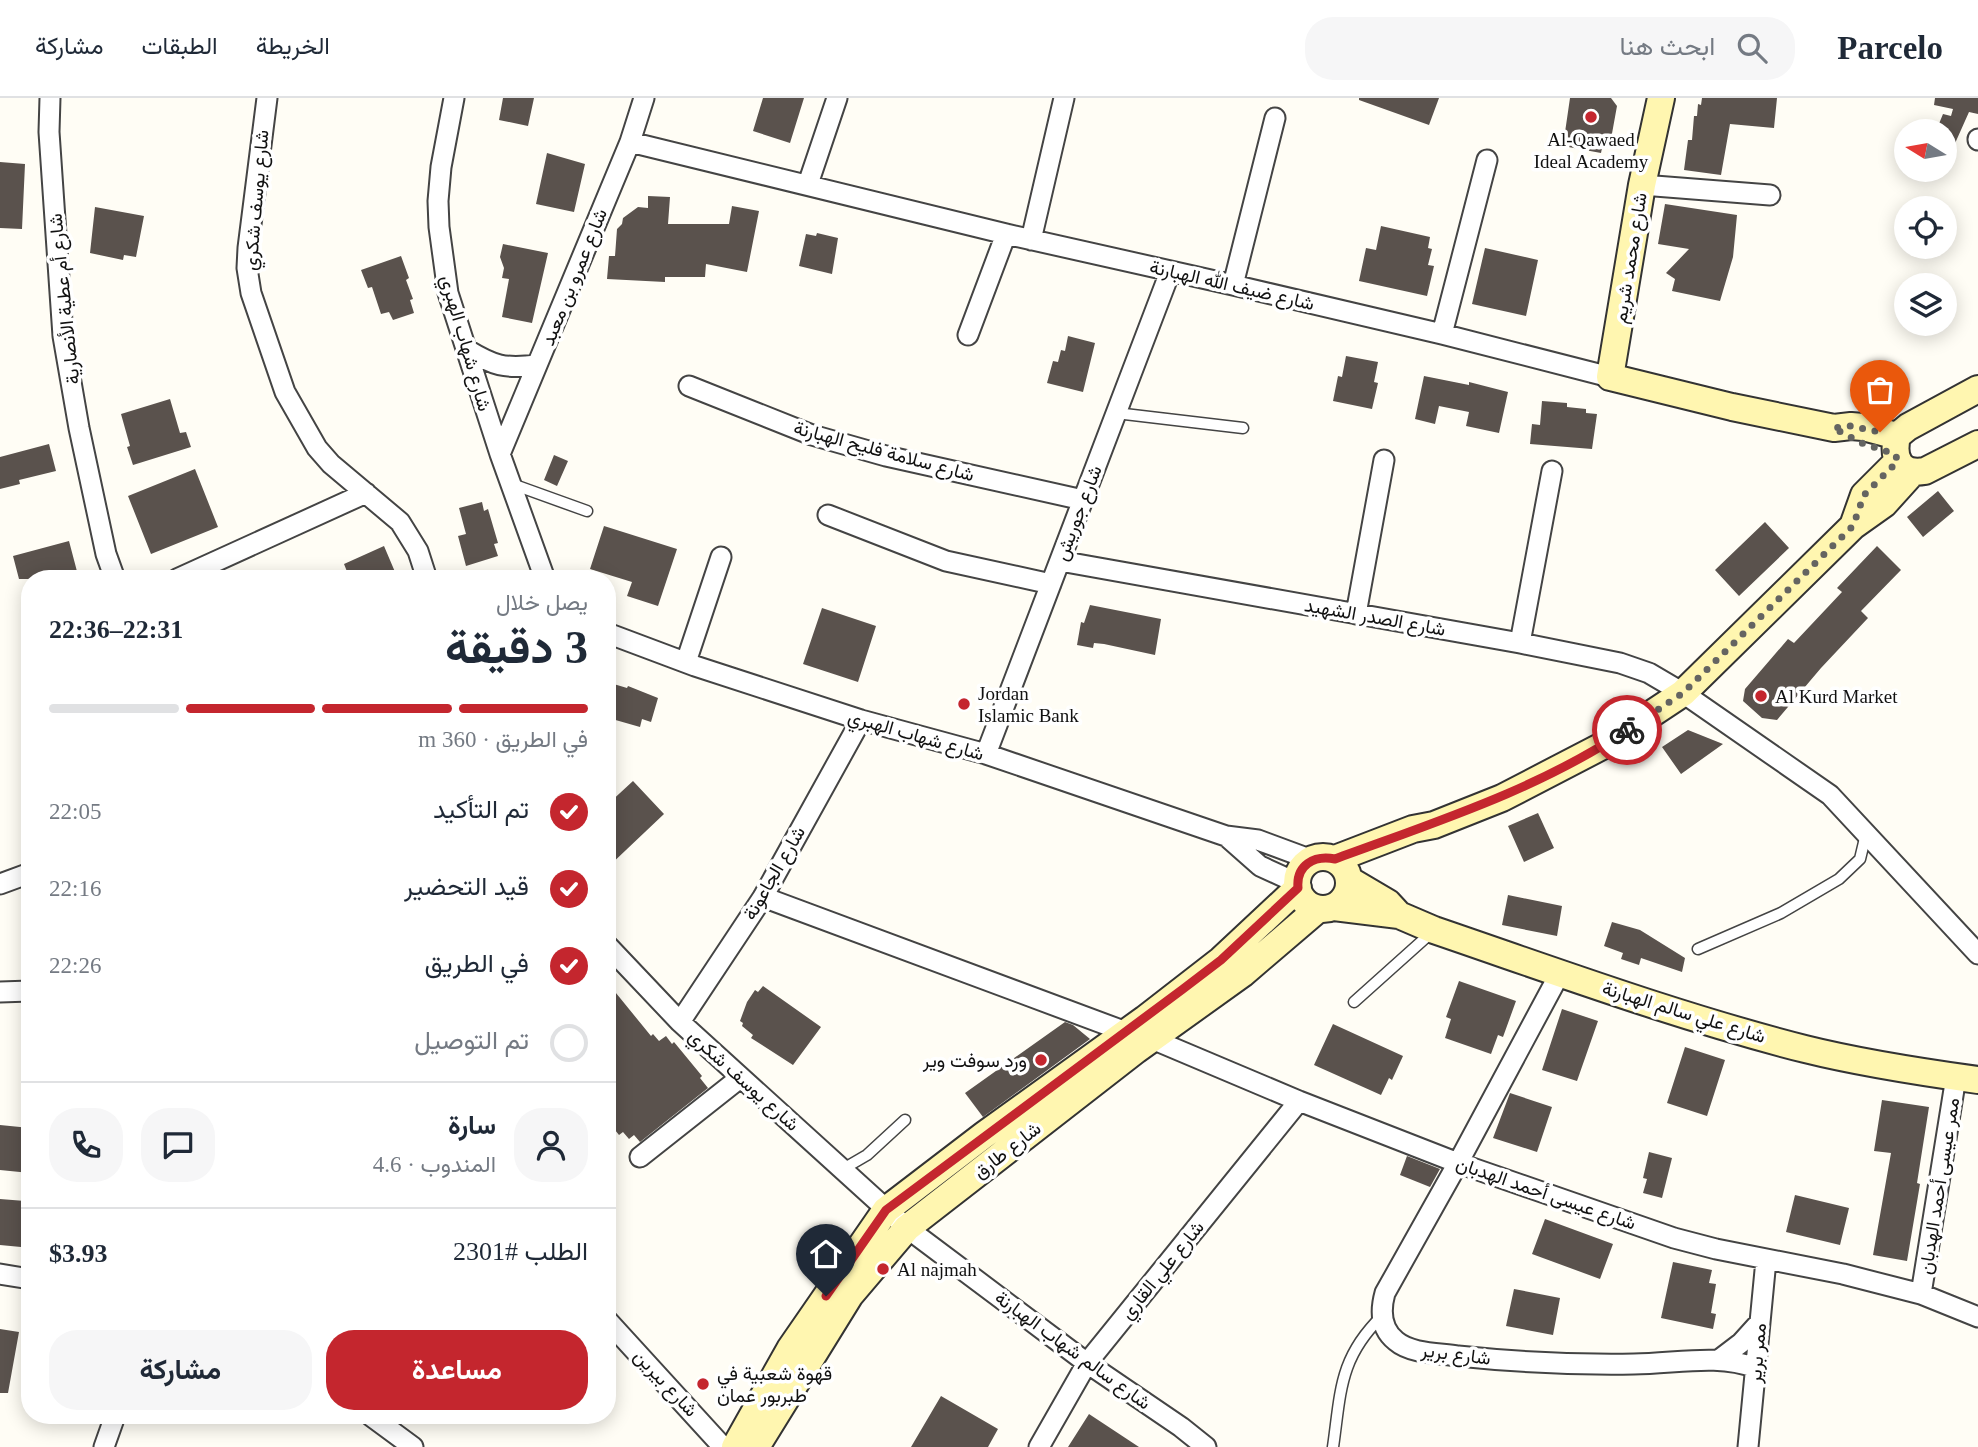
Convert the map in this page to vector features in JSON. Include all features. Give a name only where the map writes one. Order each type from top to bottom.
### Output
[{"type":"street","name":"شارع أم عطية الأنصارية","points":[[50,98],[49,132],[63,336],[79,428],[112,570]]},
{"type":"street","name":"شارع يوسف شكري","points":[[267,98],[248,248],[247,268],[251,293],[285,392],[296,412],[324,456],[392,512],[409,534],[424,570]]},
{"type":"street","name":"شارع شهاب الهبري","points":[[454,98],[440,167],[439,228],[448,293],[499,454],[542,570]]},
{"type":"street","name":"شارع عمرو بن معبد","points":[[499,454],[630,142],[644,98]]},
{"type":"street","points":[[808,184],[837,98]]},
{"type":"street","points":[[1031,240],[1064,98]]},
{"type":"street","name":"شارع محمد شريم","points":[[1610,377],[1642,185],[1661,98]]},
{"type":"street","points":[[1233,285],[1275,118]]},
{"type":"street","name":"شارع ضيف الله الهبارنة","points":[[630,142],[1031,240],[1442,334],[1732,407],[1833,428],[1864,444],[1901,456]]},
{"type":"street","points":[[1442,334],[1488,160]]},
{"type":"street","points":[[1642,185],[1770,195]]},
{"type":"street","points":[[968,335],[1006,234]]},
{"type":"street","name":"شارع جوريش","points":[[986,754],[1170,272]]},
{"type":"street","points":[[466,349],[489,363],[508,367],[537,365]]},
{"type":"street","name":"شارع سلامة فليح الهبارنة","points":[[689,386],[813,435],[886,456],[1083,500]]},
{"type":"street","points":[[1336,869],[1346,896],[1326,908],[1304,901],[1297,885],[1304,865],[1336,869],[1395,851],[1434,825],[1502,798],[1555,772],[1606,744],[1683,693],[1853,526],[1864,495],[1901,456],[1908,427],[1978,389]]},
{"type":"street","points":[[1901,456],[1926,471],[1978,444]]},
{"type":"street","points":[[1356,614],[1384,460]]},
{"type":"street","points":[[1520,643],[1552,471]]},
{"type":"street","points":[[197,570],[366,493]]},
{"type":"street","points":[[828,515],[946,561],[1051,584]]},
{"type":"street","points":[[686,662],[721,557]]},
{"type":"street","name":"شارع الصدر الشهيد","points":[[1060,561],[1520,643],[1620,663],[1657,677],[1830,795],[1978,954]]},
{"type":"street","name":"شارع شهاب الهبري","points":[[616,636],[861,720],[986,754],[1226,836],[1258,840],[1336,869]]},
{"type":"street","name":"شارع الجاعونة","points":[[680,1022],[763,897],[861,720]]},
{"type":"street","name":"شارع شهاب الهبري","points":[[1226,836],[1259,866],[1297,885]]},
{"type":"street","name":"شارع علي سالم الهبارنة","points":[[1336,869],[1388,903],[1399,915]]},
{"type":"street","points":[[0,884],[21,876]]},
{"type":"street","name":"شارع طارق","points":[[735,1447],[790,1349],[886,1210],[1221,960],[1297,885]]},
{"type":"street","name":"شارع عيسى أحمد الهدبان","points":[[763,897],[1152,1040],[1458,1163],[1674,1238],[1766,1260],[1843,1274],[1921,1294],[1978,1317]]},
{"type":"street","name":"شارع علي سالم الهبارنة","points":[[1326,908],[1399,915],[1434,930],[1691,1017],[1807,1049],[1967,1079]]},
{"type":"street","name":"شارع طارق","points":[[757,1447],[850,1295],[907,1228],[1326,908]]},
{"type":"street","name":"شارع يوسف شكري","points":[[616,954],[680,1022],[886,1210]]},
{"type":"street","points":[[1382,1316],[1385,1293],[1560,972]]},
{"type":"street","points":[[0,992],[21,992]]},
{"type":"street","points":[[640,1157],[740,1078]]},
{"type":"street","name":"ممر عيسى أحمد الهدبان","points":[[1921,1294],[1967,1079]]},
{"type":"street","name":"شارع علي القاري","points":[[1039,1447],[1087,1363],[1299,1101]]},
{"type":"street","name":"شارع سالم شهاب الهبارنة","points":[[886,1210],[1087,1363],[1206,1447]]},
{"type":"street","name":"ممر برير","points":[[1748,1447],[1766,1260]]},
{"type":"street","name":"شارع برير","points":[[1382,1316],[1387,1331],[1398,1343],[1412,1349],[1443,1354],[1598,1364],[1720,1359],[1756,1367]]},
{"type":"street","points":[[1720,1359],[1741,1343],[1760,1322]]},
{"type":"street","name":"شارع بيرين","points":[[616,1330],[723,1447]]},
{"type":"street","points":[[104,1447],[112,1424]]},
{"type":"street","points":[[381,1424],[413,1447]]},
{"type":"lane","points":[[1116,414],[1243,428]]},
{"type":"lane","points":[[512,484],[587,511]]},
{"type":"lane","points":[[1698,949],[1780,913],[1839,879],[1860,859],[1866,833]]},
{"type":"lane","points":[[1354,1002],[1434,930]]},
{"type":"lane","points":[[844,1169],[867,1155],[905,1120]]},
{"type":"lane","points":[[1333,1447],[1347,1365],[1359,1341],[1382,1316]]},
{"type":"building","points":[[503,98],[534,98],[528,126],[499,120]]},
{"type":"building","points":[[763,98],[804,98],[790,143],[753,131]]},
{"type":"building","points":[[1359,98],[1439,98],[1429,125]]},
{"type":"building","name":"Al-Qawaed Ideal Academy","points":[[1570,98],[1611,98],[1617,106],[1611,139],[1604,138],[1601,153],[1563,146]]},
{"type":"building","points":[[1702,98],[1777,98],[1774,128],[1730,124],[1721,175],[1684,170],[1688,140],[1692,140],[1694,116],[1697,116],[1698,104],[1701,105]]},
{"type":"building","points":[[1935,98],[1978,98],[1978,114],[1969,112],[1957,139],[1957,119],[1941,119],[1943,114],[1951,116],[1953,109],[1934,105]]},
{"type":"building","points":[[547,153],[585,164],[574,212],[536,204]]},
{"type":"building","points":[[0,162],[25,164],[22,229],[0,228]]},
{"type":"building","points":[[648,196],[670,197],[668,224],[729,224],[732,206],[759,211],[747,272],[706,264],[705,277],[665,277],[665,282],[607,279],[609,256],[615,256],[617,229],[623,218],[638,207],[648,208]]},
{"type":"building","points":[[1665,204],[1737,215],[1733,257],[1720,301],[1672,291],[1675,279],[1666,273],[1689,249],[1658,244]]},
{"type":"building","points":[[95,207],[144,216],[136,257],[124,255],[123,260],[90,253]]},
{"type":"building","points":[[1381,226],[1430,237],[1428,248],[1432,249],[1428,265],[1434,266],[1427,296],[1359,281],[1366,248],[1376,250]]},
{"type":"building","points":[[817,233],[838,238],[832,274],[799,266],[806,234],[816,236]]},
{"type":"building","points":[[503,244],[548,253],[532,323],[502,317],[509,279],[502,278],[504,268],[500,257]]},
{"type":"building","points":[[1485,248],[1538,260],[1526,316],[1472,304]]},
{"type":"building","points":[[401,256],[409,278],[406,280],[413,299],[410,300],[414,313],[393,320],[389,312],[381,314],[372,287],[368,288],[361,270]]},
{"type":"building","points":[[1068,336],[1095,343],[1083,392],[1047,383],[1053,361],[1058,362],[1061,350],[1065,351]]},
{"type":"building","points":[[1346,356],[1378,362],[1374,382],[1378,383],[1372,409],[1333,401],[1338,376],[1342,377]]},
{"type":"building","points":[[1424,376],[1469,385],[1469,382],[1508,392],[1499,433],[1466,426],[1469,412],[1439,406],[1435,424],[1415,419]]},
{"type":"building","points":[[170,399],[180,433],[186,432],[191,447],[133,465],[121,414]]},
{"type":"building","points":[[1542,401],[1567,403],[1567,407],[1586,409],[1586,413],[1597,414],[1592,449],[1530,444],[1532,424],[1540,425]]},
{"type":"building","points":[[49,444],[56,471],[19,480],[20,484],[0,489],[0,457]]},
{"type":"building","points":[[554,455],[568,461],[557,486],[544,480]]},
{"type":"building","points":[[195,469],[218,527],[151,554],[128,496]]},
{"type":"building","points":[[1938,491],[1954,511],[1923,537],[1907,517]]},
{"type":"building","points":[[482,502],[484,511],[488,509],[498,543],[494,544],[498,556],[466,566],[458,536],[466,534],[459,508]]},
{"type":"building","points":[[1765,522],[1789,548],[1739,596],[1715,570]]},
{"type":"building","points":[[604,526],[677,549],[658,606],[627,596],[632,582],[616,577],[616,570],[590,569]]},
{"type":"building","points":[[69,541],[77,570],[21,570],[19,579],[13,556]]},
{"type":"building","points":[[384,546],[394,570],[346,570],[344,564]]},
{"type":"building","points":[[1877,546],[1901,570],[1861,611],[1868,618],[1777,720],[1762,718],[1743,701],[1745,689],[1788,639],[1794,643],[1842,592],[1837,588]]},
{"type":"building","points":[[1090,605],[1161,619],[1155,655],[1104,644],[1094,643],[1093,648],[1077,645],[1081,622],[1084,623]]},
{"type":"building","points":[[822,608],[876,626],[858,682],[803,664]]},
{"type":"building","points":[[616,685],[628,686],[658,698],[651,722],[642,719],[640,727],[616,720]]},
{"type":"building","points":[[1688,730],[1723,744],[1681,774],[1662,747]]},
{"type":"building","points":[[633,781],[664,814],[616,859],[616,797]]},
{"type":"building","points":[[1538,813],[1554,848],[1524,862],[1508,826]]},
{"type":"building","points":[[1508,895],[1562,906],[1557,936],[1502,925]]},
{"type":"building","points":[[1612,922],[1640,930],[1685,958],[1682,972],[1641,958],[1639,965],[1621,959],[1623,953],[1604,946]]},
{"type":"building","points":[[1459,981],[1516,1001],[1503,1037],[1498,1035],[1491,1054],[1445,1038],[1451,1019],[1446,1017]]},
{"type":"building","points":[[763,986],[821,1027],[793,1065],[751,1038],[753,1035],[740,1021],[747,1002],[755,990],[758,992]]},
{"type":"building","points":[[616,993],[651,1036],[653,1034],[659,1041],[666,1036],[672,1044],[674,1042],[702,1076],[700,1078],[708,1088],[640,1142],[634,1135],[629,1139],[623,1132],[619,1135],[616,1131]]},
{"type":"building","points":[[1562,1009],[1598,1021],[1577,1081],[1542,1070]]},
{"type":"building","name":"ورد سوفت وير","points":[[1065,1022],[1090,1039],[983,1117],[965,1093]]},
{"type":"building","points":[[1333,1024],[1403,1056],[1392,1080],[1389,1078],[1381,1095],[1314,1065]]},
{"type":"building","points":[[1685,1047],[1725,1060],[1707,1116],[1667,1103]]},
{"type":"building","points":[[1510,1093],[1552,1107],[1537,1152],[1493,1138]]},
{"type":"building","points":[[1882,1100],[1929,1107],[1907,1261],[1873,1255],[1891,1153],[1874,1151]]},
{"type":"building","points":[[0,1125],[21,1127],[21,1172],[0,1170]]},
{"type":"building","points":[[1649,1152],[1672,1158],[1662,1198],[1643,1193],[1647,1179],[1643,1178]]},
{"type":"building","points":[[1407,1156],[1440,1169],[1430,1187],[1400,1175]]},
{"type":"building","points":[[1795,1195],[1849,1208],[1840,1245],[1786,1232]]},
{"type":"building","points":[[0,1199],[21,1201],[21,1247],[0,1245]]},
{"type":"building","points":[[1545,1219],[1613,1244],[1600,1279],[1532,1254]]},
{"type":"building","points":[[1673,1262],[1712,1270],[1709,1283],[1716,1284],[1711,1313],[1716,1314],[1713,1329],[1661,1318]]},
{"type":"building","points":[[1514,1289],[1560,1298],[1553,1335],[1506,1326]]},
{"type":"building","points":[[0,1329],[19,1332],[8,1393],[0,1393]]},
{"type":"building","points":[[941,1396],[998,1429],[988,1447],[911,1447]]},
{"type":"building","points":[[1089,1414],[1139,1447],[1068,1447]]},
{"type":"way so far","points":[[1627,730],[1683,693],[1853,526],[1864,495],[1898,461],[1895,454],[1864,444],[1833,428],[1863,427],[1880,432]]},
{"type":"place","name":"Al-Qawaed Ideal Academy","points":[[1591,117]]},
{"type":"place","name":"Al Kurd Market","points":[[1761,696]]},
{"type":"place","name":"Jordan Islamic Bank","points":[[964,704]]},
{"type":"place","name":"ورد سوفت وير","points":[[1041,1060]]},
{"type":"place","name":"Al najmah","points":[[883,1269]]},
{"type":"place","name":"قهوة شعبية في طبربور عمان","points":[[703,1384]]},
{"type":"route","points":[[826,1296],[886,1210],[1221,960],[1298,888],[1299,873],[1304,865],[1323,857],[1335,859],[1502,798],[1555,772],[1627,730]]}]
